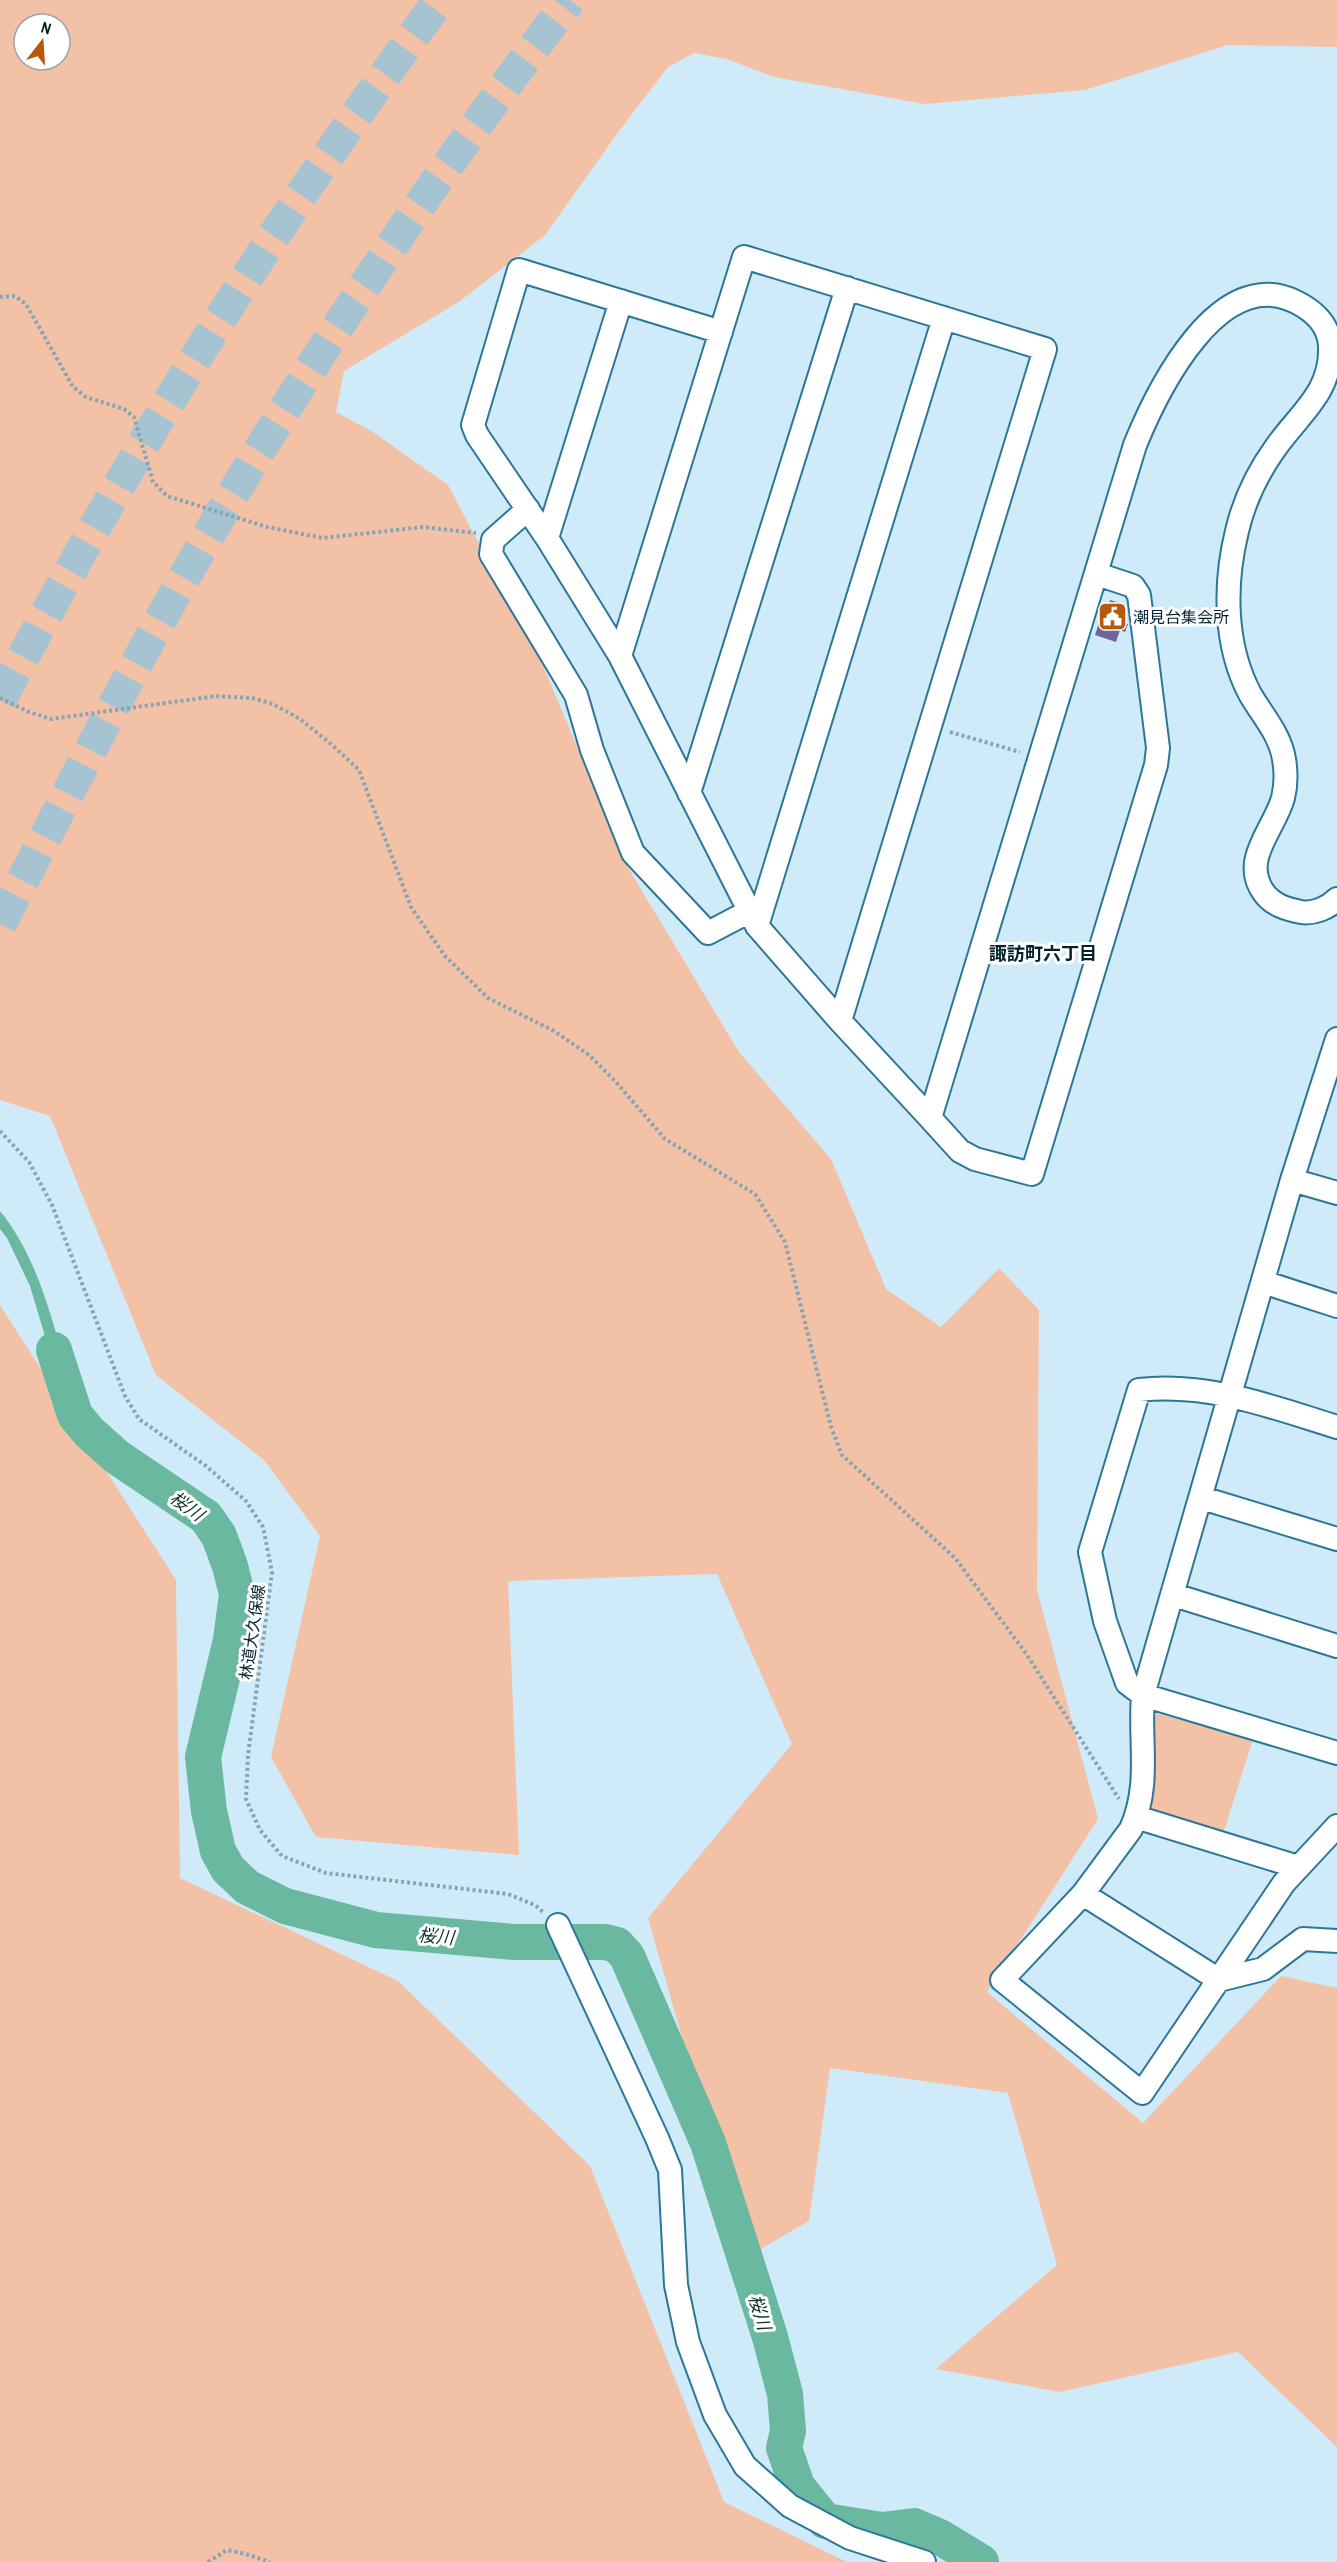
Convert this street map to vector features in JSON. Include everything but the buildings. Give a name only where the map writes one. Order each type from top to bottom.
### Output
[{"type":"street","points":[[620,656],[744,256],[1046,349],[840,1021]]},
{"type":"street","points":[[721,332],[519,270],[473,425],[477,435],[547,538],[620,656],[752,919],[840,1021],[960,1150],[975,1159],[1032,1174],[1156,765],[1158,748],[1139,595],[1133,586],[1097,574]]},
{"type":"street","points":[[688,793],[847,288]]},
{"type":"street","points":[[930,1118],[1135,446],[1152,404],[1180,358],[1211,320],[1242,300],[1270,295],[1293,300],[1311,309],[1324,325],[1330,344],[1329,364],[1323,388],[1276,447],[1256,478],[1237,530],[1230,567],[1228,611],[1234,655],[1250,693],[1274,731],[1284,756],[1284,796],[1254,866],[1256,883],[1270,901],[1290,910],[1308,913],[1329,906],[1337,899]]},
{"type":"street","points":[[547,538],[621,301]]},
{"type":"street","points":[[752,919],[944,318]]},
{"type":"street","points":[[528,509],[493,540],[491,554],[576,695],[592,750],[633,853],[708,933],[752,919]]},
{"type":"street","points":[[1337,1039],[1331,1076],[1292,1180],[1174,1595],[1143,1695],[1141,1721],[1145,1763],[1142,1796],[1136,1817],[1131,1829],[1083,1894],[1002,1980],[1142,2094],[1267,1908],[1298,1867],[1337,1826]]},
{"type":"street","points":[[1292,1180],[1337,1193]]},
{"type":"street","points":[[1263,1282],[1337,1306]]},
{"type":"street","points":[[1337,1427],[1231,1394],[1177,1389],[1139,1390],[1090,1552],[1105,1621],[1127,1683],[1143,1695],[1337,1752]]},
{"type":"street","points":[[1202,1498],[1337,1539]]},
{"type":"street","points":[[1174,1595],[1337,1646]]},
{"type":"street","points":[[1136,1817],[1298,1867]]},
{"type":"street","points":[[1083,1894],[1219,1980],[1263,1969],[1303,1940],[1337,1941]]},
{"type":"street","points":[[558,1925],[670,2170],[676,2285],[688,2342],[716,2415],[745,2466],[790,2506],[850,2538],[924,2562]]},
{"type":"path","points":[[0,297],[15,296],[26,304],[73,387],[86,397],[124,409],[134,417],[153,482],[167,496],[267,527],[323,538],[423,527],[483,533]]},
{"type":"path","points":[[0,698],[29,712],[51,719],[216,696],[252,698],[273,704],[300,719],[359,770],[411,907],[445,956],[489,998],[554,1031],[589,1055],[616,1082],[665,1139],[755,1194],[785,1242],[831,1427],[843,1455],[955,1558],[1025,1652],[1119,1799]]},
{"type":"path","points":[[931,727],[1041,758]]},
{"type":"path","name":"林道大久保線","points":[[0,1131],[28,1162],[52,1205],[125,1395],[139,1419],[206,1466],[246,1501],[263,1527],[272,1572],[248,1755],[246,1799],[260,1830],[282,1856],[326,1873],[508,1894],[535,1905],[558,1925]]},
{"type":"path","points":[[208,2562],[227,2550],[270,2562]]},
{"type":"shaded area","points":[[0,0],[1337,0],[1337,47],[1228,45],[1085,90],[925,104],[774,77],[727,59],[694,53],[668,67],[545,235],[460,301],[344,371],[336,412],[373,432],[448,485],[542,663],[627,866],[739,1052],[831,1159],[886,1289],[941,1327],[999,1268],[1039,1310],[1037,1590],[1098,1819],[987,1992],[1143,2123],[1281,1976],[1337,1988],[1337,2447],[1238,2352],[1060,2392],[936,2369],[1057,2265],[1008,2093],[830,2068],[809,2221],[745,2258],[648,1918],[792,1744],[717,1574],[508,1581],[519,1855],[316,1837],[271,1757],[320,1536],[264,1460],[156,1375],[50,1116],[0,1100]]},
{"type":"shaded area","points":[[0,1211],[14,1231],[37,1275],[53,1321],[73,1393],[64,1400],[30,1286],[7,1238],[0,1229]]},
{"type":"shaded area","points":[[0,1305],[176,1580],[180,1878],[398,1981],[590,2166],[724,2502],[847,2562],[0,2562]]},
{"type":"shaded area","points":[[1154,1713],[1253,1739],[1222,1837],[1152,1816],[1148,1808],[1148,1727]]},
{"type":"waterway","name":"桜川","points":[[54,1350],[75,1415],[89,1432],[117,1457],[206,1517],[219,1536],[230,1566],[237,1594],[231,1640],[203,1757],[209,1811],[218,1851],[228,1869],[247,1887],[285,1906],[376,1930],[514,1942],[605,1942],[617,1945],[627,1956],[708,2143],[770,2337],[785,2394],[788,2431],[784,2448],[797,2486],[825,2521],[882,2530],[914,2526],[940,2537],[981,2562]]},
{"type":"tunnel","points":[[0,700],[100,519],[206,341],[319,168],[440,0]]},
{"type":"tunnel","points":[[0,924],[159,623],[215,524],[297,389],[429,191],[570,0]]},
{"type":"place","name":"潮見台集会所","points":[[1112,617]]},
{"type":"district","name":"諏訪町六丁目","points":[[1043,953]]}]
